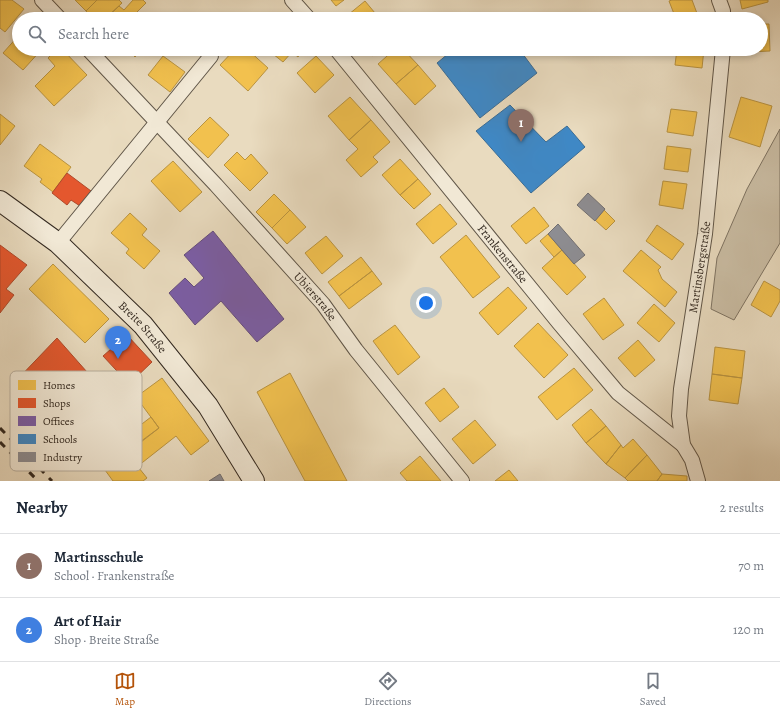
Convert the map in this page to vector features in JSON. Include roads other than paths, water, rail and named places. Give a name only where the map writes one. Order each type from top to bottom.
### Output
[{"type":"street","points":[[42,0],[53,12]]},
{"type":"street","points":[[292,0],[303,12]]},
{"type":"street","points":[[719,0],[723,12]]},
{"type":"street","name":"Ubierstraße","points":[[95,56],[157,121],[323,304],[356,350],[462,481]]},
{"type":"street","points":[[58,243],[211,56]]},
{"type":"street","name":"Frankenstraße","points":[[342,56],[559,323],[618,393],[683,445]]},
{"type":"street","name":"Martinsbergstraße","points":[[698,481],[692,460],[683,445],[679,416],[681,389],[705,234],[722,56]]},
{"type":"street","name":"Breite Straße","points":[[0,201],[58,243],[143,325],[208,406],[254,481]]},
{"type":"railway","points":[[0,428],[10,438]]},
{"type":"railway","points":[[0,442],[10,452]]},
{"type":"railway","points":[[28,471],[38,481]]},
{"type":"railway","points":[[42,471],[52,481]]},
{"type":"place","name":"Martinsschule","points":[[521,142]]},
{"type":"place","name":"Art of Hair","points":[[118,359]]}]
